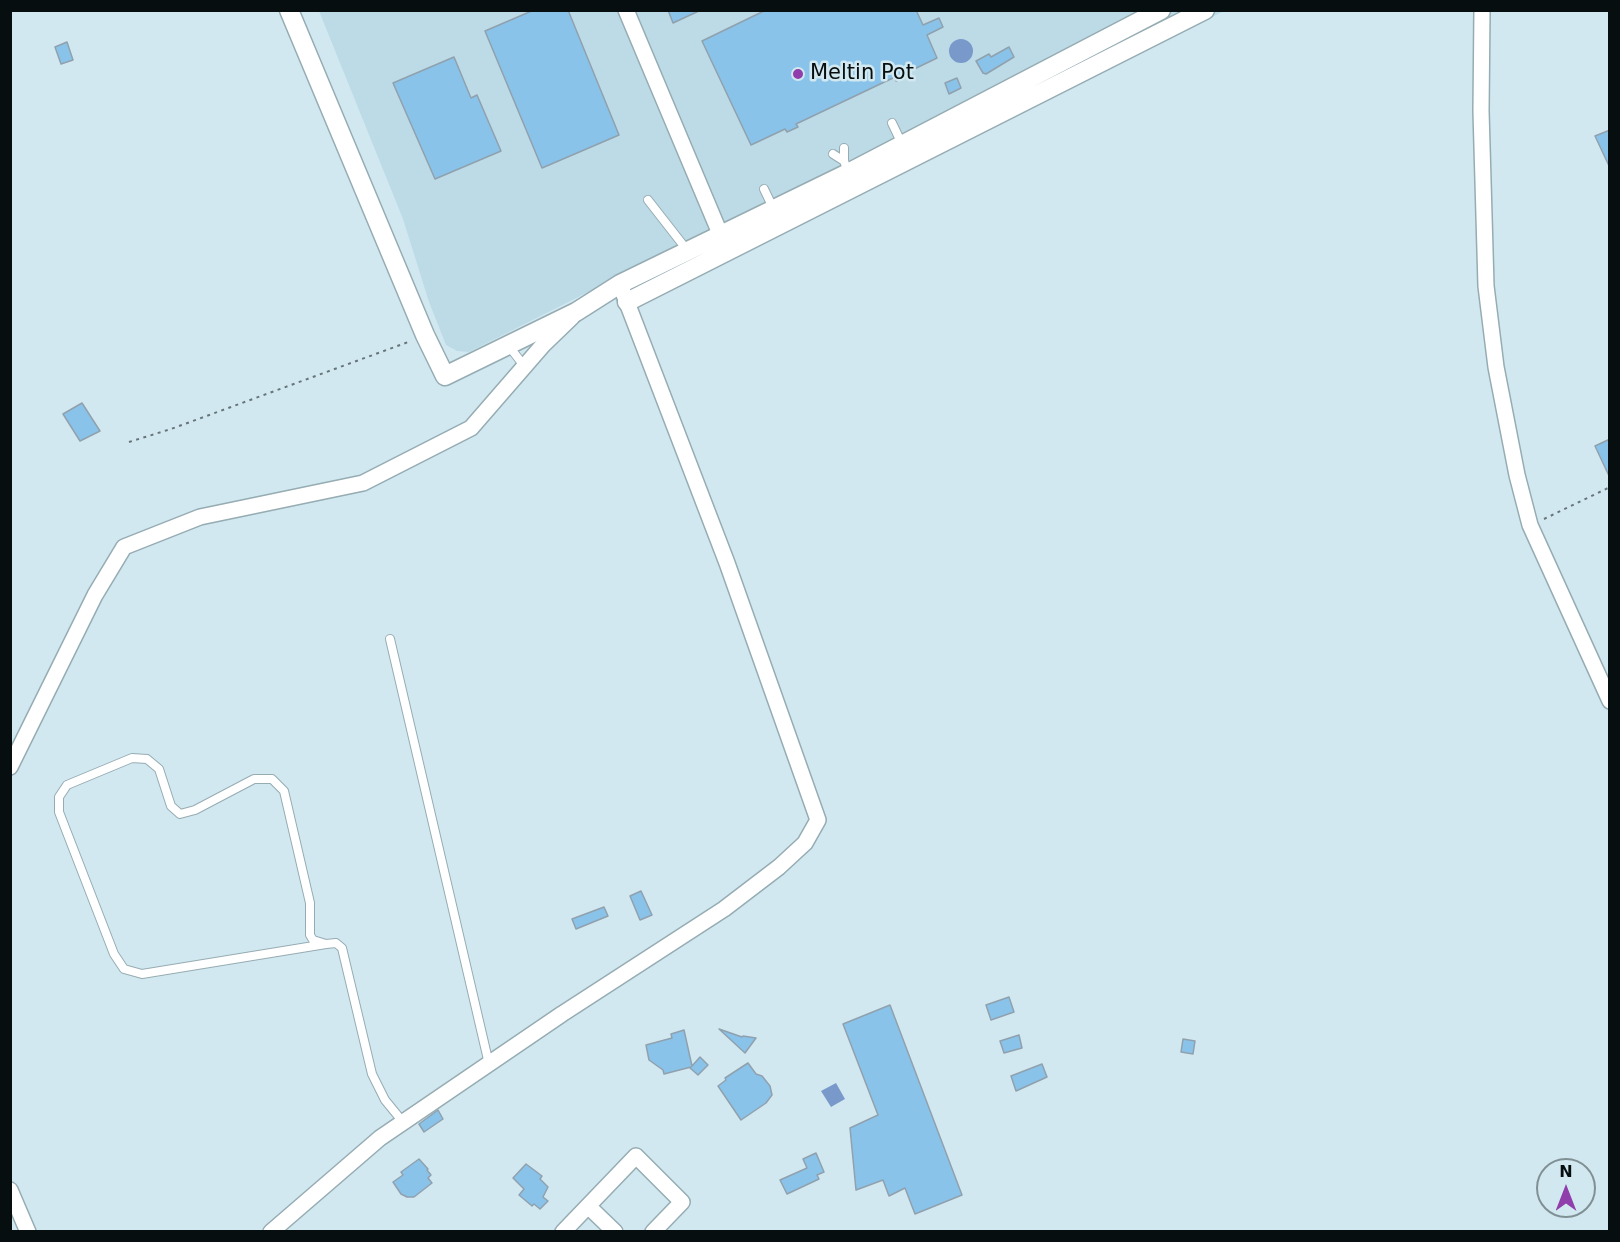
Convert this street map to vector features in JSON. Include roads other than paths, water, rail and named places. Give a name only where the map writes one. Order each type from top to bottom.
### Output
[{"type":"street","points":[[289,10],[425,335],[445,376],[576,312],[620,284],[719,234],[778,216]]},
{"type":"street","points":[[626,10],[719,234],[729,251]]},
{"type":"street","points":[[627,302],[729,251],[778,216],[849,174],[906,152],[1205,10]]},
{"type":"street","points":[[1482,10],[1481,111],[1486,286],[1496,367],[1517,475],[1530,525],[1610,701]]},
{"type":"street","points":[[906,152],[1155,12]]},
{"type":"street","points":[[271,1232],[380,1138],[724,909],[779,867],[805,843],[818,820],[727,563],[620,284]]},
{"type":"street","points":[[10,767],[95,595],[124,547],[200,517],[363,483],[471,428],[576,312]]},
{"type":"street","points":[[563,1232],[636,1156],[682,1202],[653,1232]]},
{"type":"street","points":[[10,1190],[28,1232]]},
{"type":"street","points":[[588,1206],[615,1232]]},
{"type":"lane","points":[[1155,12],[1162,32]]},
{"type":"lane","points":[[892,123],[906,152]]},
{"type":"lane","points":[[844,148],[849,174]]},
{"type":"lane","points":[[833,154],[849,174]]},
{"type":"lane","points":[[764,189],[778,216]]},
{"type":"lane","points":[[648,200],[697,267]]},
{"type":"lane","points":[[508,345],[525,367]]},
{"type":"lane","points":[[390,639],[489,1064]]},
{"type":"lane","points":[[326,944],[313,940],[310,935],[310,903],[284,791],[272,779],[254,779],[195,810],[180,814],[171,806],[159,769],[147,759],[132,758],[67,785],[59,797],[59,812],[114,954],[124,969],[142,974],[326,944],[336,943],[342,948],[372,1074],[385,1100],[403,1122]]},
{"type":"water","points":[[961,39],[970,42],[973,51],[970,60],[961,63],[952,60],[949,51],[952,42]]},
{"type":"water","points":[[836,1083],[845,1099],[831,1107],[821,1091]]},
{"type":"place","name":"Meltin Pot","points":[[798,74]]}]
